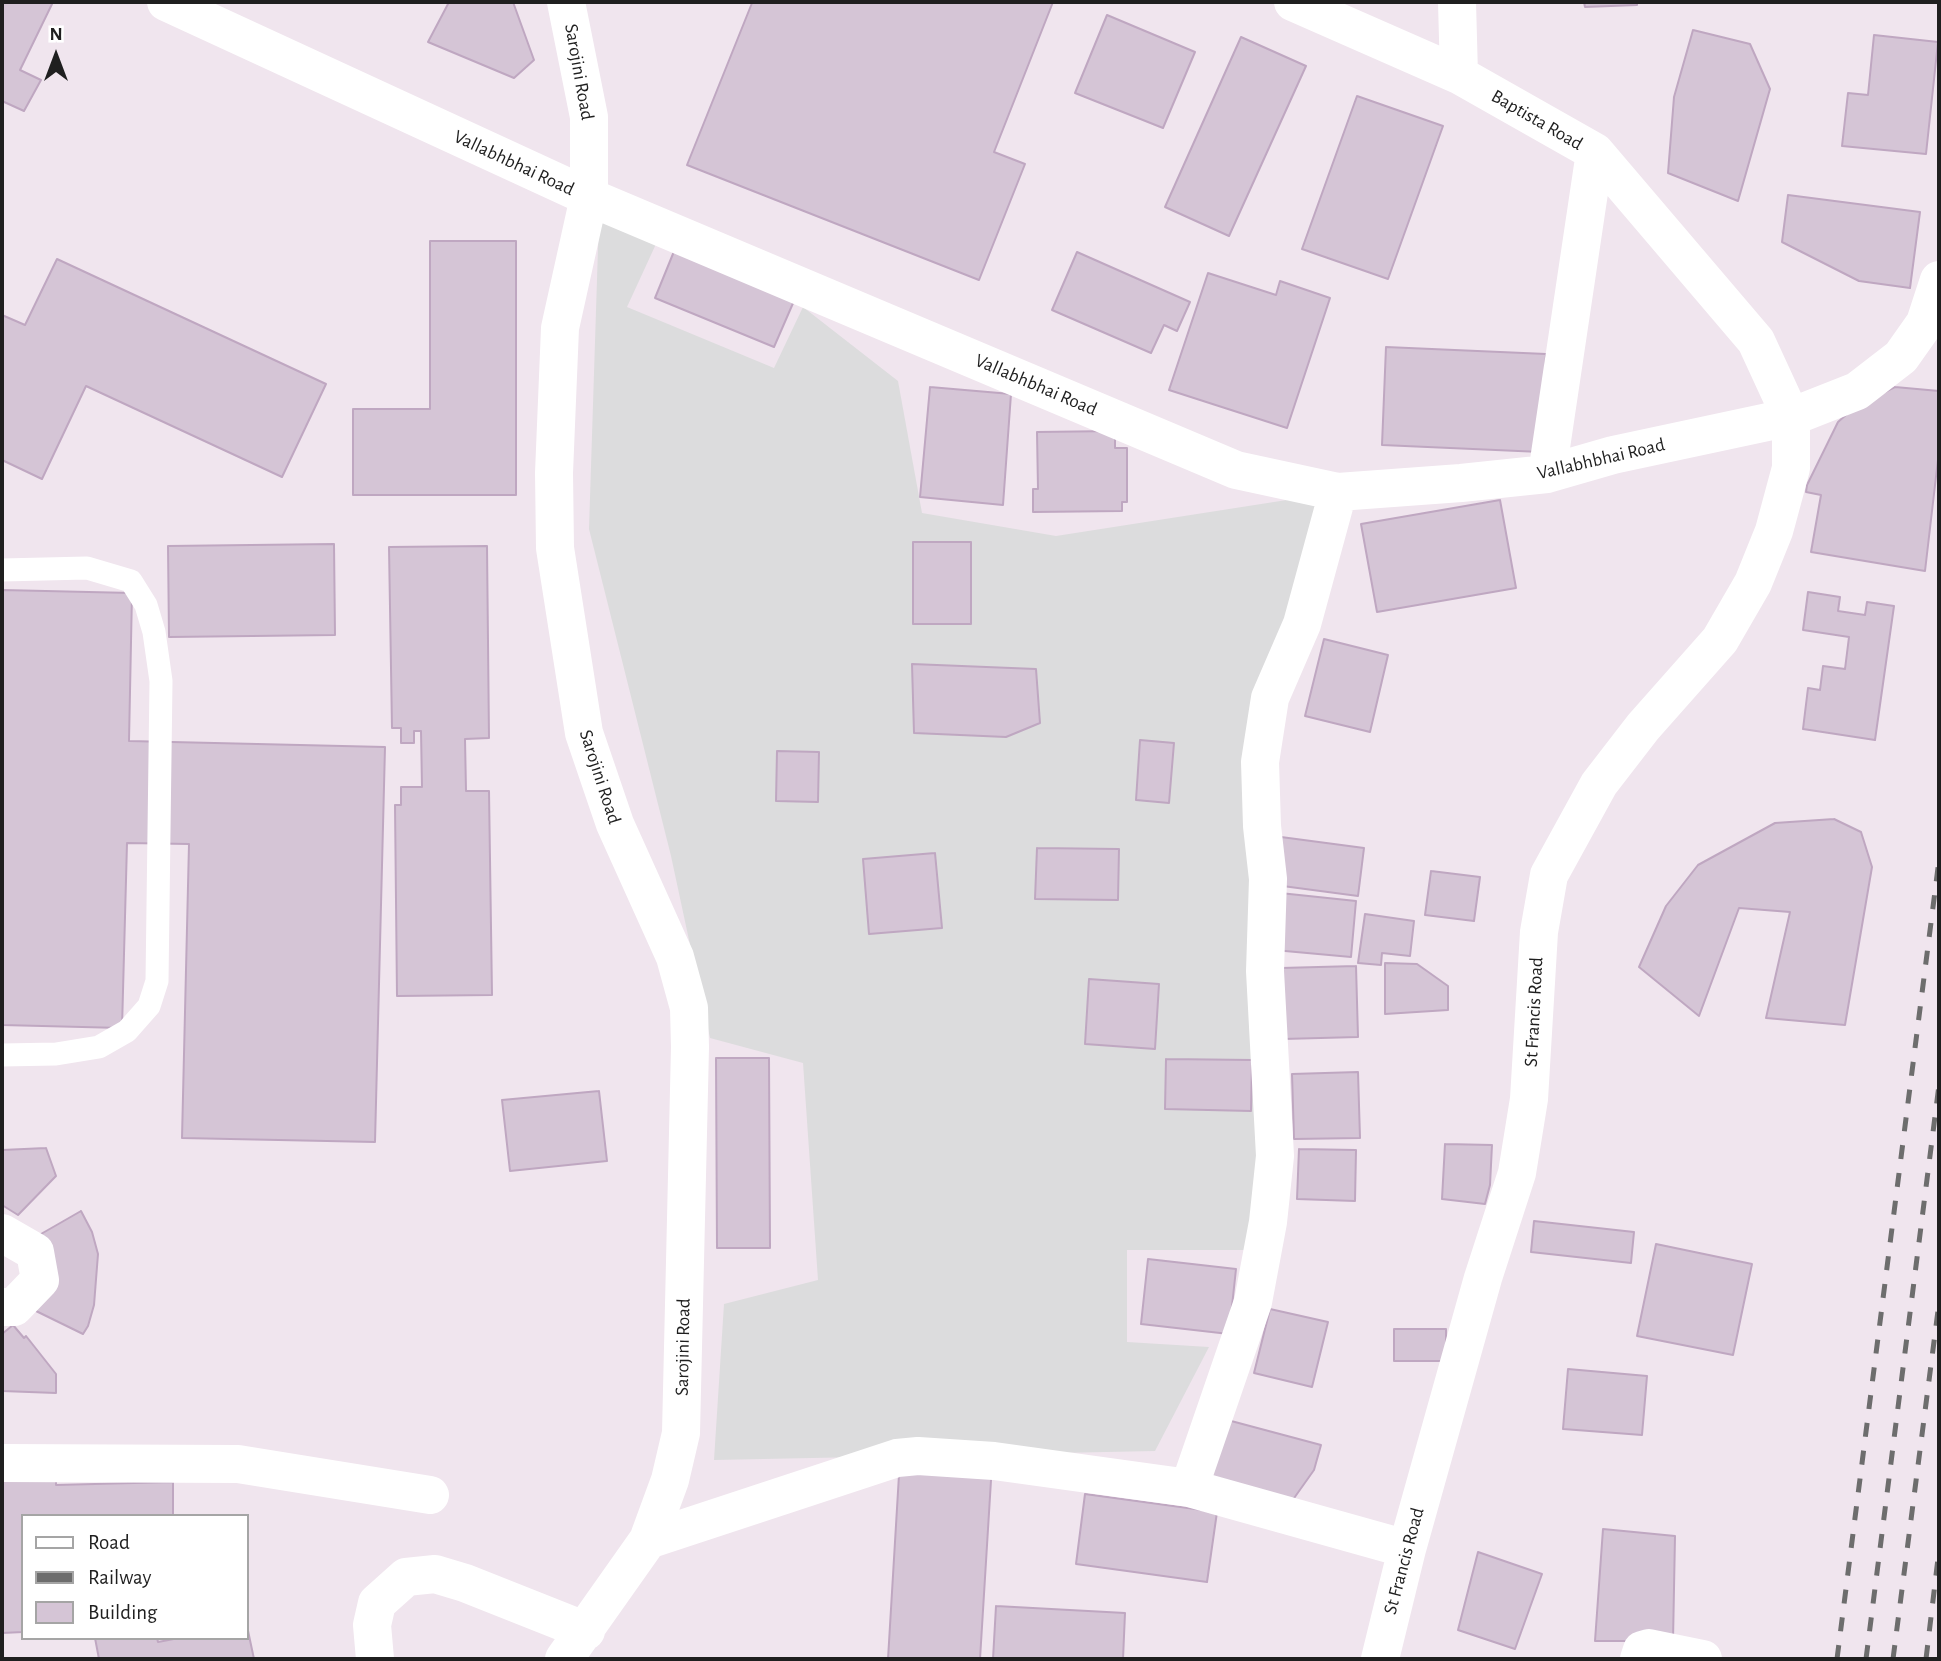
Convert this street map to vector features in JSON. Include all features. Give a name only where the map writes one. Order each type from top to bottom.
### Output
[{"type":"street","name":"Vallabhbhai Road","points":[[166,2],[589,197],[1236,470],[1338,492],[1548,474],[1614,455],[1791,417],[1857,391],[1901,357],[1924,323],[1939,280]]},
{"type":"street","name":"Sarojini Road","points":[[566,2],[589,117],[589,197],[560,328],[554,473],[555,548],[584,733],[615,824],[675,957],[689,1008],[690,1047],[681,1433],[670,1480],[648,1540],[575,1645]]},
{"type":"street","name":"Baptista Road","points":[[1293,2],[1459,75],[1595,152],[1756,341],[1791,417]]},
{"type":"street","points":[[1457,2],[1459,75]]},
{"type":"street","points":[[1548,474],[1595,152]]},
{"type":"street","name":"St Francis Road","points":[[1380,1659],[1407,1549],[1483,1278],[1517,1173],[1529,1100],[1539,932],[1549,875],[1599,784],[1643,727],[1720,640],[1753,583],[1774,531],[1791,468],[1791,417]]},
{"type":"street","points":[[1189,1488],[1253,1302],[1268,1222],[1275,1156],[1265,971],[1268,879],[1262,826],[1260,762],[1270,698],[1302,624],[1338,492]]},
{"type":"street","points":[[2,1233],[35,1252],[40,1280],[14,1307],[2,1307]]},
{"type":"street","points":[[648,1540],[905,1457],[994,1461],[1189,1488],[1407,1549]]},
{"type":"street","points":[[2,1463],[238,1464],[430,1495]]},
{"type":"street","points":[[375,1659],[372,1625],[377,1603],[406,1577],[435,1574],[465,1583],[575,1645]]},
{"type":"street","points":[[1639,1659],[1642,1650],[1649,1648],[1703,1659]]},
{"type":"lane","points":[[2,570],[87,568],[131,581],[145,605],[154,632],[161,681],[158,981],[149,1006],[127,1031],[99,1047],[56,1054],[2,1055]]},
{"type":"shaded area","points":[[599,217],[656,244],[627,307],[774,368],[803,307],[898,381],[922,513],[1056,536],[1338,492],[1260,774],[1263,1250],[1127,1250],[1127,1342],[1209,1347],[1155,1451],[714,1460],[724,1304],[818,1280],[803,1063],[710,1038],[671,856],[589,529]]},
{"type":"building","points":[[2,2],[53,2],[20,70],[41,80],[24,111],[2,101]]},
{"type":"building","points":[[446,2],[513,2],[534,60],[514,78],[428,42],[448,4]]},
{"type":"building","points":[[749,2],[1053,2],[994,152],[1025,164],[979,280],[687,165],[752,3]]},
{"type":"building","points":[[1584,2],[1637,2],[1637,5],[1585,7]]},
{"type":"building","points":[[1107,15],[1195,52],[1163,128],[1075,93]]},
{"type":"building","points":[[1693,30],[1750,44],[1770,89],[1738,201],[1668,173],[1674,97]]},
{"type":"building","points":[[1874,35],[1938,42],[1926,154],[1842,146],[1848,93],[1868,95]]},
{"type":"building","points":[[1241,37],[1306,66],[1229,236],[1165,207]]},
{"type":"building","points":[[1357,96],[1443,126],[1388,279],[1302,249]]},
{"type":"building","points":[[1788,195],[1920,212],[1910,288],[1859,281],[1782,242]]},
{"type":"building","points":[[430,241],[516,241],[516,495],[353,495],[353,409],[430,409]]},
{"type":"building","points":[[677,244],[797,294],[774,347],[655,298]]},
{"type":"building","points":[[1077,252],[1190,302],[1177,331],[1164,325],[1151,353],[1052,310]]},
{"type":"building","points":[[57,259],[326,384],[282,477],[86,386],[42,479],[2,460],[2,315],[25,325]]},
{"type":"building","points":[[1208,273],[1276,295],[1280,281],[1330,298],[1287,428],[1169,390]]},
{"type":"building","points":[[1386,347],[1546,354],[1541,452],[1382,445]]},
{"type":"building","points":[[930,387],[1011,394],[1003,505],[920,497]]},
{"type":"building","points":[[1895,387],[1939,391],[1939,451],[1925,571],[1811,552],[1821,495],[1806,492],[1807,485],[1838,422],[1856,406]]},
{"type":"building","points":[[1115,431],[1115,448],[1127,448],[1127,502],[1122,502],[1122,511],[1033,512],[1033,489],[1038,489],[1037,432]]},
{"type":"building","points":[[1500,500],[1516,588],[1377,612],[1361,524]]},
{"type":"building","points":[[913,542],[971,542],[971,624],[913,624]]},
{"type":"building","points":[[334,544],[335,635],[169,637],[168,546]]},
{"type":"building","points":[[487,546],[489,738],[465,739],[466,791],[489,791],[492,995],[397,996],[395,805],[401,805],[401,787],[422,787],[421,731],[414,731],[414,743],[401,743],[401,728],[392,728],[389,547]]},
{"type":"building","points":[[2,590],[132,593],[129,741],[385,747],[375,1142],[182,1138],[189,844],[127,843],[122,1028],[2,1025]]},
{"type":"building","points":[[1808,592],[1840,597],[1838,611],[1865,615],[1867,602],[1894,606],[1875,740],[1803,729],[1808,688],[1820,690],[1823,666],[1845,669],[1849,637],[1803,630]]},
{"type":"building","points":[[1324,639],[1388,655],[1370,732],[1305,716]]},
{"type":"building","points":[[912,664],[1036,669],[1040,723],[1006,737],[914,733]]},
{"type":"building","points":[[1140,740],[1174,743],[1169,803],[1136,800]]},
{"type":"building","points":[[777,751],[819,752],[818,802],[776,801]]},
{"type":"building","points":[[1834,819],[1861,832],[1872,867],[1845,1025],[1766,1018],[1790,912],[1739,908],[1699,1016],[1639,967],[1666,906],[1698,865],[1775,823]]},
{"type":"building","points":[[1281,837],[1364,848],[1358,896],[1275,885]]},
{"type":"building","points":[[1037,848],[1119,849],[1118,900],[1035,899]]},
{"type":"building","points":[[935,853],[942,928],[869,934],[863,859]]},
{"type":"building","points":[[1431,871],[1480,877],[1474,921],[1425,915]]},
{"type":"building","points":[[1280,893],[1356,901],[1351,957],[1274,950]]},
{"type":"building","points":[[1365,914],[1414,921],[1410,956],[1382,953],[1381,965],[1358,963]]},
{"type":"building","points":[[1385,963],[1417,964],[1448,986],[1448,1010],[1385,1014]]},
{"type":"building","points":[[1356,966],[1358,1037],[1283,1039],[1281,968]]},
{"type":"building","points":[[1089,979],[1159,984],[1155,1049],[1085,1044]]},
{"type":"building","points":[[716,1058],[769,1058],[770,1248],[717,1248]]},
{"type":"building","points":[[1166,1059],[1252,1060],[1251,1111],[1165,1109]]},
{"type":"building","points":[[1358,1072],[1360,1138],[1294,1139],[1292,1074]]},
{"type":"building","points":[[599,1091],[607,1161],[510,1171],[502,1100]]},
{"type":"building","points":[[1445,1144],[1492,1145],[1490,1185],[1485,1204],[1442,1199]]},
{"type":"building","points":[[46,1148],[56,1176],[18,1215],[2,1205],[2,1150]]},
{"type":"building","points":[[1299,1149],[1356,1150],[1355,1201],[1297,1199]]},
{"type":"building","points":[[81,1211],[92,1232],[98,1254],[94,1305],[83,1334],[36,1311],[34,1238]]},
{"type":"building","points":[[1534,1221],[1634,1232],[1631,1263],[1531,1252]]},
{"type":"building","points":[[1656,1244],[1752,1264],[1733,1355],[1637,1336]]},
{"type":"building","points":[[1148,1259],[1236,1269],[1229,1334],[1141,1324]]},
{"type":"building","points":[[1270,1309],[1328,1322],[1312,1387],[1254,1373]]},
{"type":"building","points":[[13,1325],[24,1338],[26,1336],[56,1374],[56,1393],[2,1391],[2,1334]]},
{"type":"building","points":[[1394,1329],[1446,1329],[1446,1361],[1394,1361]]},
{"type":"building","points":[[1568,1369],[1647,1376],[1642,1435],[1563,1429]]},
{"type":"building","points":[[1220,1418],[1321,1445],[1314,1470],[1292,1501],[1204,1478]]},
{"type":"building","points":[[900,1458],[992,1464],[980,1659],[888,1659]]},
{"type":"building","points":[[56,1473],[56,1485],[173,1482],[173,1514],[21,1514],[21,1632],[2,1633],[2,1474]]},
{"type":"building","points":[[1085,1494],[1217,1512],[1207,1582],[1076,1564]]},
{"type":"building","points":[[1603,1529],[1675,1536],[1673,1641],[1595,1641]]},
{"type":"building","points":[[1478,1552],[1542,1574],[1515,1649],[1458,1630]]},
{"type":"building","points":[[996,1606],[1125,1613],[1123,1659],[993,1659]]},
{"type":"building","points":[[248,1631],[254,1659],[99,1659],[95,1640],[248,1640]]},
{"type":"railway","points":[[1837,1659],[1939,860]]},
{"type":"railway","points":[[1866,1659],[1939,1085]]},
{"type":"railway","points":[[1893,1659],[1939,1303]]},
{"type":"railway","points":[[1926,1659],[1939,1550]]}]
